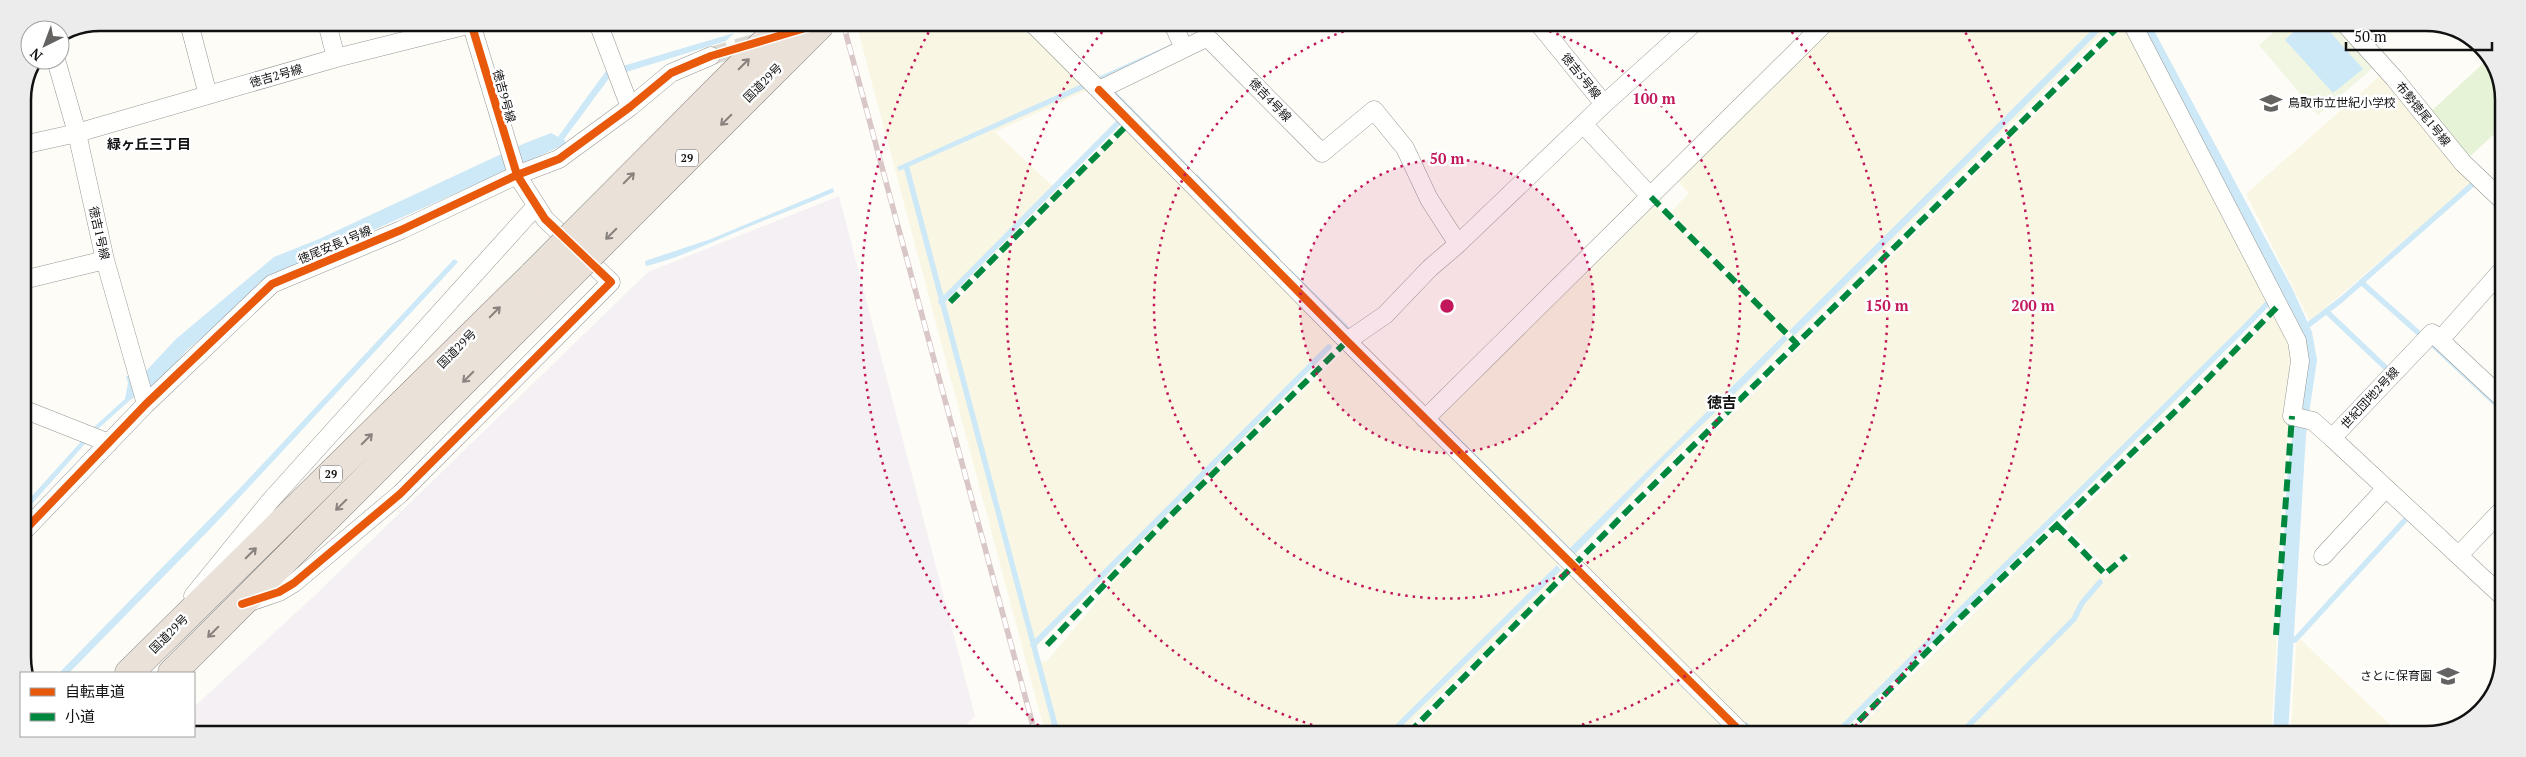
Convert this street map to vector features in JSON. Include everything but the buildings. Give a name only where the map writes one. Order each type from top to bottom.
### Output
[{"type":"highway","name":"国道29号","points":[[130,672],[533,275],[776,31]]},
{"type":"highway","name":"国道29号","points":[[173,672],[814,31]]},
{"type":"street","points":[[191,31],[208,95]]},
{"type":"street","points":[[329,31],[336,58]]},
{"type":"street","name":"徳吉2号線","points":[[31,143],[77,133],[336,58],[442,31]]},
{"type":"street","name":"徳吉9号線","points":[[242,604],[279,592],[294,583],[393,500],[611,282],[552,226],[536,206],[516,172],[475,31]]},
{"type":"street","points":[[601,31],[630,107]]},
{"type":"street","points":[[1040,31],[1347,341],[1735,726]]},
{"type":"street","points":[[1176,31],[1184,48]]},
{"type":"street","name":"徳吉5号線","points":[[1545,31],[1604,104]]},
{"type":"street","points":[[1347,341],[1384,315],[1430,268],[1458,244],[1604,104],[1685,31]]},
{"type":"street","points":[[1426,419],[1651,197],[1813,31]]},
{"type":"street","points":[[2137,31],[2297,341],[2299,371],[2292,416],[2313,421],[2332,438]]},
{"type":"street","name":"布勢徳尾1号線","points":[[2351,31],[2394,78],[2463,163],[2495,193]]},
{"type":"street","name":"徳吉4号線","points":[[1099,90],[1204,39],[1215,43],[1322,153],[1374,110],[1405,148],[1428,199],[1458,244]]},
{"type":"street","name":"徳尾安長1号線","points":[[31,524],[146,404],[272,284],[400,230],[516,172],[559,159],[630,107],[671,73],[711,56]]},
{"type":"street","name":"徳吉1号線","points":[[59,70],[77,133],[104,260],[146,404]]},
{"type":"street","points":[[1584,125],[1651,197]]},
{"type":"street","points":[[168,635],[204,581],[243,532],[536,206]]},
{"type":"street","points":[[31,278],[104,260]]},
{"type":"street","points":[[2495,277],[2440,340],[2495,391]]},
{"type":"street","name":"世紀団地2号線","points":[[2440,340],[2432,333],[2332,438],[2495,589]]},
{"type":"street","points":[[31,412],[109,443]]},
{"type":"street","points":[[2323,556],[2386,488]]},
{"type":"street","points":[[2459,556],[2495,518]]},
{"type":"shaded area","points":[[858,31],[1031,31],[1090,89],[995,132],[1057,190],[947,300],[952,306],[1128,128],[1339,340],[1263,420],[1035,648],[1038,662],[1047,661],[1118,576],[1170,521],[1347,348],[1560,561],[1556,564],[1563,572],[1407,726],[1043,726]]},
{"type":"shaded area","points":[[1823,31],[2105,31],[1795,338],[1671,212],[1689,193],[1675,178]]},
{"type":"shaded area","points":[[2120,31],[2134,31],[2272,302],[2163,415],[1975,598],[1849,726],[1741,726],[1580,565]]},
{"type":"shaded area","points":[[2384,72],[2474,181],[2310,321],[2246,194]]},
{"type":"shaded area","points":[[839,196],[975,716],[965,726],[195,726],[195,706],[314,596],[648,272]]},
{"type":"shaded area","points":[[1652,202],[1791,341],[1572,558],[1432,418]]},
{"type":"shaded area","points":[[2277,313],[2293,337],[2292,404],[2288,427],[2273,636],[2277,637],[2271,726],[1861,726],[2057,531],[2105,578],[2131,556],[2127,551],[2107,568],[2066,526]]},
{"type":"shaded area","points":[[1571,578],[1575,579],[1722,726],[1422,726]]},
{"type":"shaded area","points":[[2300,639],[2392,726],[2291,726],[2296,643]]},
{"type":"green space","points":[[2275,31],[2342,31],[2374,67],[2318,115],[2259,45]]},
{"type":"green space","points":[[2484,63],[2489,74],[2495,96],[2495,133],[2467,159],[2427,115]]},
{"type":"water","points":[[1200,31],[1212,31],[1099,82],[1096,78]]},
{"type":"water","points":[[2091,31],[2100,31],[1794,336],[1789,331]]},
{"type":"water","points":[[2142,31],[2154,31],[2292,288],[2312,332],[2317,360],[2306,434],[2288,726],[2273,726],[2288,466],[2302,368]]},
{"type":"water","points":[[2295,31],[2329,31],[2363,69],[2333,93],[2285,40]]},
{"type":"water","points":[[734,33],[726,41],[610,77],[564,139],[566,144],[282,271],[187,350],[165,376],[129,401],[99,428],[31,505],[31,497],[95,426],[125,399],[128,383],[126,376],[130,376],[133,385],[176,339],[274,257],[319,239],[523,144],[551,133],[558,137],[606,71]]},
{"type":"water","points":[[1084,83],[1086,88],[899,171],[897,167]]},
{"type":"water","points":[[1112,88],[1189,166],[1184,167],[1109,91]]},
{"type":"water","points":[[1197,174],[1280,258],[1277,262],[1194,177]]},
{"type":"water","points":[[833,188],[834,192],[814,201],[687,253],[646,266],[645,261],[711,239]]},
{"type":"water","points":[[454,259],[458,262],[211,528],[70,672],[60,672],[243,485]]},
{"type":"water","points":[[1290,269],[1353,331],[1350,334],[1288,272]]},
{"type":"water","points":[[1784,335],[1788,339],[1747,382],[1666,459],[1572,557],[1434,419],[1437,416],[1570,548]]},
{"type":"water","points":[[2435,344],[2495,400],[2495,406],[2430,346]]},
{"type":"water","points":[[1557,565],[1561,570],[1402,726],[1394,726]]},
{"type":"waterway","points":[[941,302],[1118,123]]},
{"type":"waterway","points":[[907,169],[1055,726]]},
{"type":"waterway","points":[[2303,329],[2341,300],[2474,183]]},
{"type":"waterway","points":[[2361,282],[2422,336]]},
{"type":"waterway","points":[[1844,726],[2242,330],[2269,302],[2267,297]]},
{"type":"waterway","points":[[2326,311],[2387,369]]},
{"type":"waterway","points":[[1033,645],[1329,347]]},
{"type":"waterway","points":[[2295,640],[2406,519]]},
{"type":"waterway","points":[[1968,726],[2074,619],[2082,603],[2100,582]]},
{"type":"tunnel","points":[[711,56],[764,40]]},
{"type":"railway","points":[[845,31],[1033,726]]},
{"type":"marked path","points":[[1416,726],[1629,509],[2114,31]]},
{"type":"marked path","points":[[950,302],[1130,122]]},
{"type":"marked path","points":[[1651,197],[1797,344]]},
{"type":"marked path","points":[[1854,726],[1961,617],[2185,402],[2278,306]]},
{"type":"marked path","points":[[1047,645],[1165,521],[1347,341]]},
{"type":"marked path","points":[[2276,635],[2292,416]]},
{"type":"marked path","points":[[2057,525],[2105,574],[2126,556]]},
{"type":"cycle path","points":[[242,604],[279,592],[294,583],[400,494],[611,282],[545,219],[517,175],[473,31]]},
{"type":"cycle path","points":[[31,524],[146,404],[272,284],[401,230],[517,175],[559,159],[630,107],[671,73],[711,56],[795,31]]},
{"type":"cycle path","points":[[1099,90],[1347,341],[1735,726]]},
{"type":"place","name":"鳥取市立世紀小学校","points":[[2271,103]]},
{"type":"place","name":"さとに保育園","points":[[2448,676]]},
{"type":"district","name":"緑ヶ丘三丁目","points":[[149,144]]},
{"type":"district","name":"徳吉","points":[[1722,403]]}]
